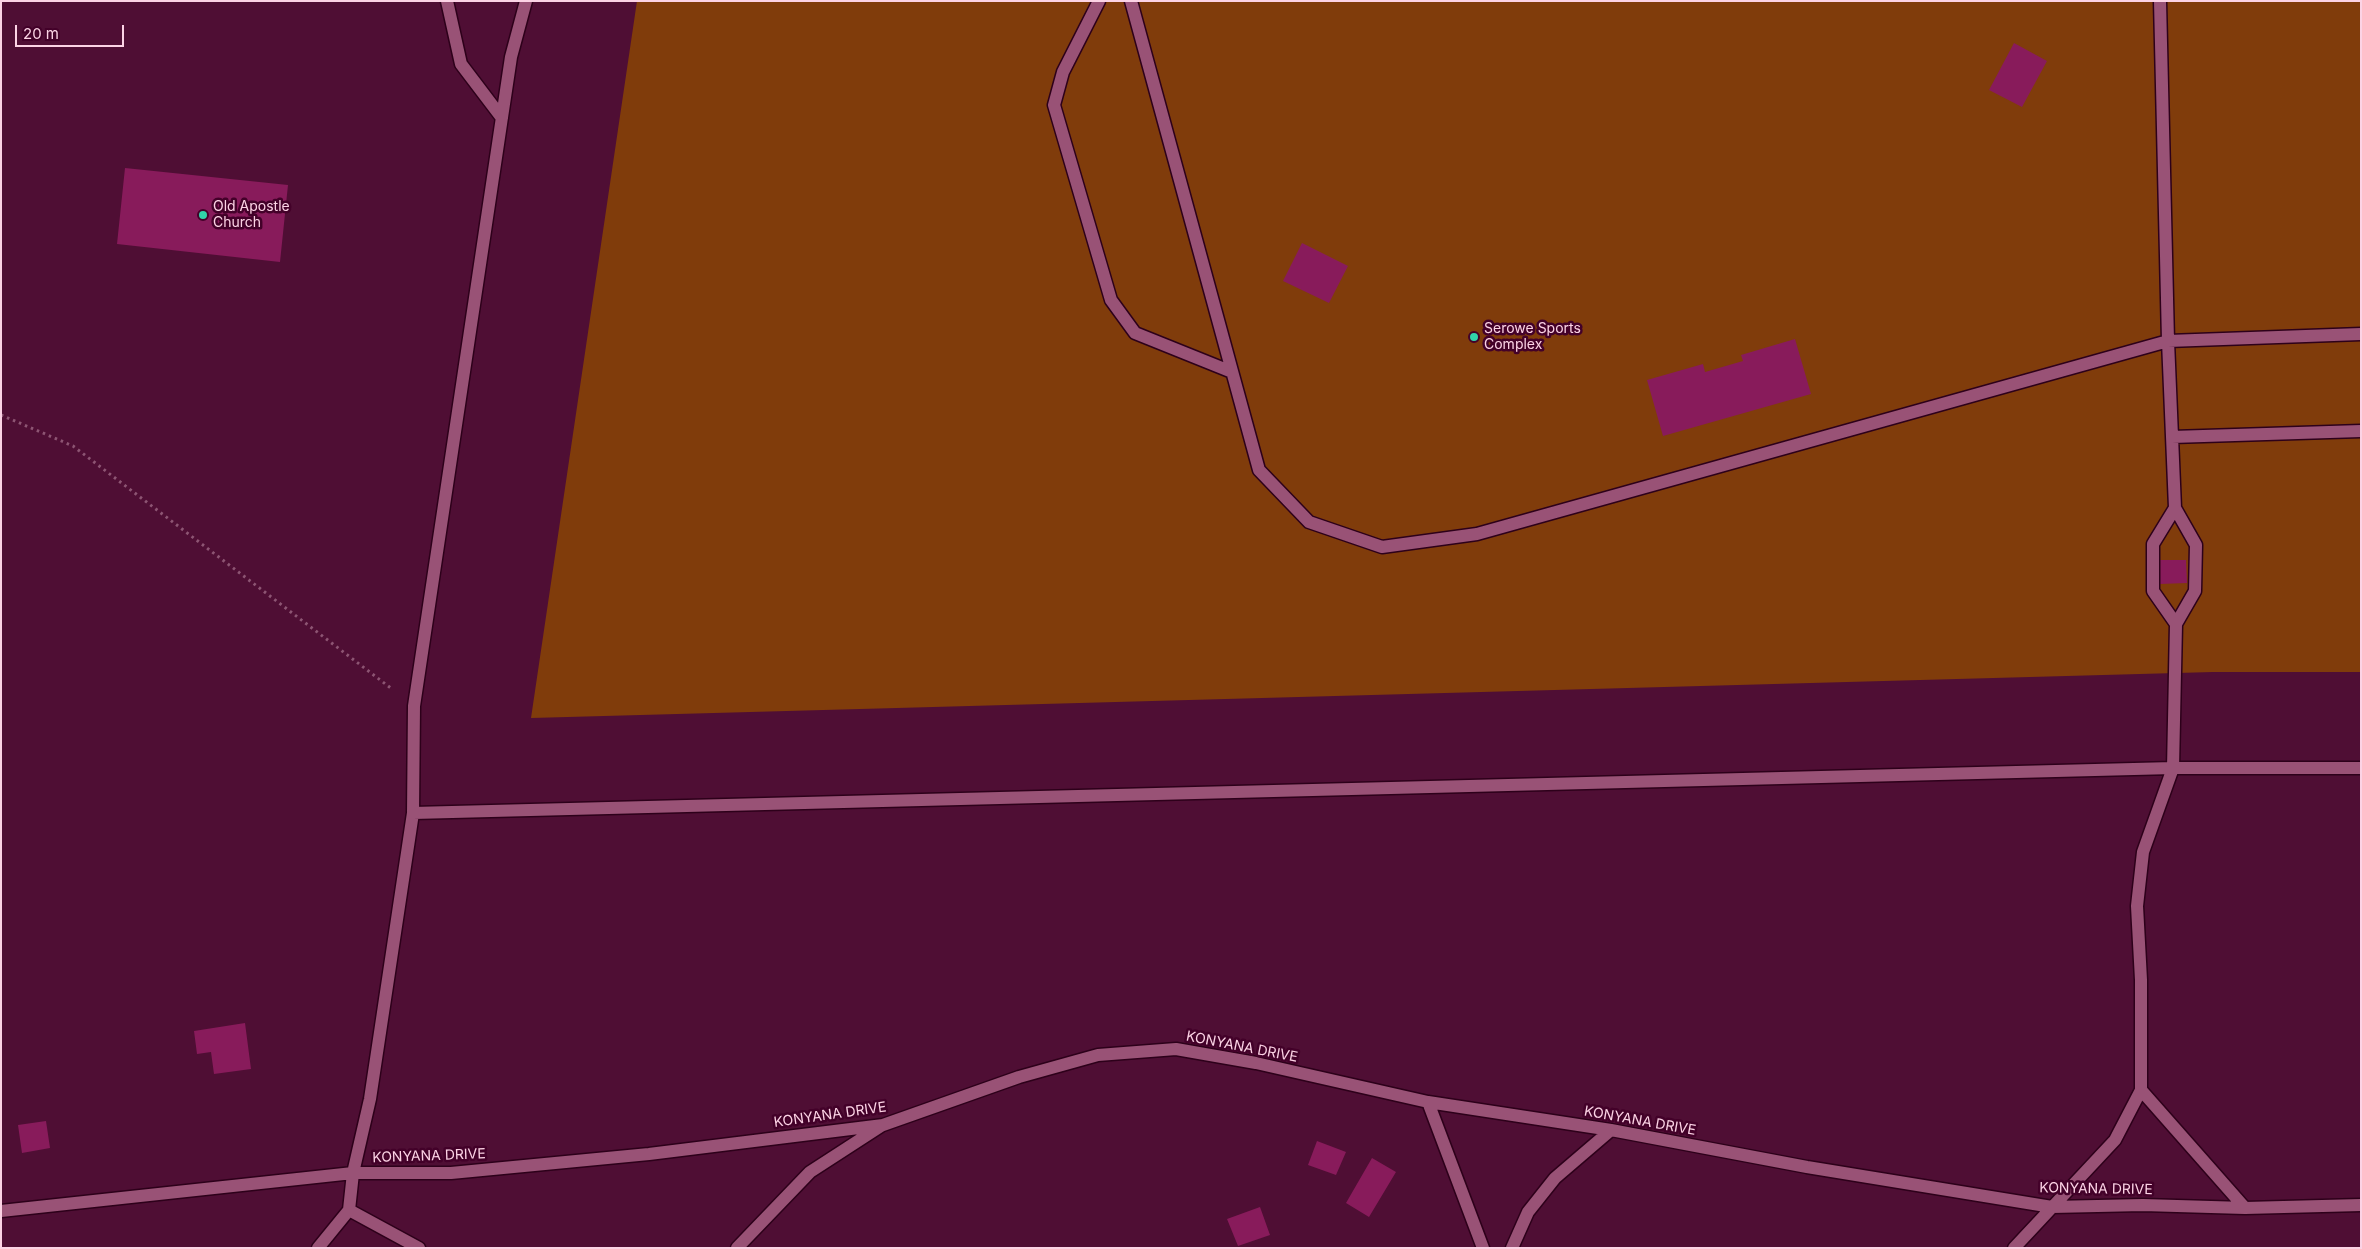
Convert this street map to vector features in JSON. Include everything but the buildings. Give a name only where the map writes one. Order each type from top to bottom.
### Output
[{"type":"street","points":[[447,1],[461,64],[502,118]]},
{"type":"street","points":[[318,1248],[349,1210],[353,1173],[370,1099],[413,813],[414,706],[511,57],[526,1]]},
{"type":"street","points":[[1099,1],[1063,72],[1054,105],[1111,300],[1135,333],[1232,372]]},
{"type":"street","points":[[1131,1],[1259,470],[1309,522],[1382,547],[1477,534],[2168,341],[2361,334]]},
{"type":"street","points":[[2014,1248],[2116,1140],[2140,1090],[2141,980],[2137,906],[2144,852],[2173,768],[2176,624],[2195,591],[2196,545],[2176,508],[2168,341],[2160,1]]},
{"type":"street","points":[[2172,437],[2361,431]]},
{"type":"street","points":[[2176,508],[2153,544],[2153,591],[2176,624]]},
{"type":"street","points":[[413,813],[2173,768],[2361,768]]},
{"type":"street","name":"KONYANA DRIVE","points":[[1,1211],[353,1173],[451,1173],[649,1154],[883,1125],[1019,1077],[1098,1055],[1176,1049],[1256,1063],[1428,1102],[1611,1130],[1807,1167],[2052,1207],[2144,1205],[2245,1208],[2361,1205]]},
{"type":"street","points":[[2140,1090],[2245,1208]]},
{"type":"street","points":[[1428,1102],[1483,1248]]},
{"type":"street","points":[[737,1248],[810,1172],[883,1125]]},
{"type":"street","points":[[1512,1248],[1528,1212],[1555,1178],[1611,1130]]},
{"type":"street","points":[[349,1210],[418,1248]]},
{"type":"path","points":[[1,415],[73,446],[414,706]]},
{"type":"shaded area","name":"Serowe Sports Complex","points":[[637,1],[2361,1],[2361,672],[2213,672],[531,718]]},
{"type":"place","name":"Old Apostle Church","points":[[203,215]]},
{"type":"place","name":"Serowe Sports Complex","points":[[1474,337]]}]
